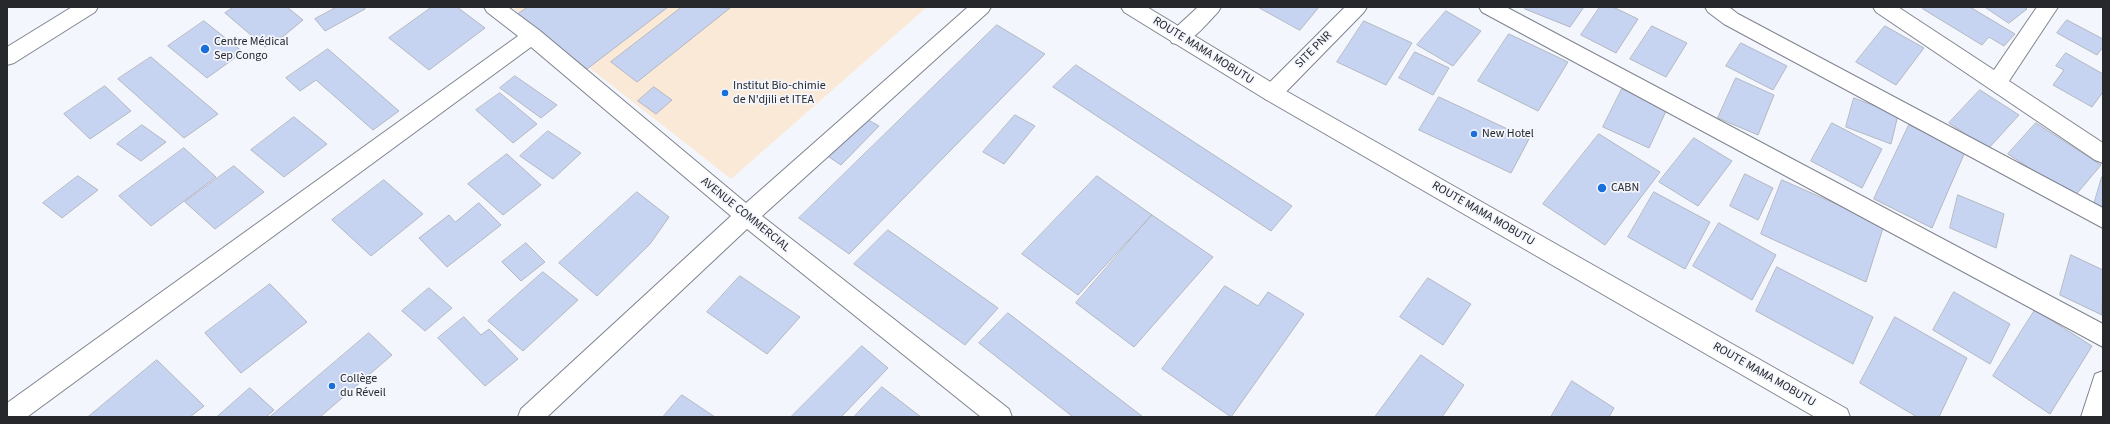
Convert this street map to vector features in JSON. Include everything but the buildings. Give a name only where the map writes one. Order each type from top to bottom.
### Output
[{"type":"street","points":[[7,57],[88,7]]},
{"type":"street","name":"AVENUE COMMERCIAL","points":[[494,7],[532,36],[746,216],[1000,417]]},
{"type":"street","points":[[530,417],[746,216],[981,7]]},
{"type":"street","name":"ROUTE MAMA MOBUTU","points":[[1131,7],[1272,94],[1838,417]]},
{"type":"street","points":[[1179,38],[1211,7]]},
{"type":"street","name":"SITE PNR","points":[[1272,94],[1357,7]]},
{"type":"street","points":[[1490,7],[2103,336]]},
{"type":"street","points":[[1715,7],[1731,19],[2103,219]]},
{"type":"street","points":[[1883,7],[1998,82],[2103,154]]},
{"type":"street","points":[[1998,82],[2048,7]]},
{"type":"street","points":[[7,417],[532,36]]},
{"type":"street","points":[[2094,417],[2103,382]]},
{"type":"shaded area","name":"Institut Bio-chimie de N'djili et ITEA","points":[[512,7],[927,7],[731,179]]},
{"type":"place","name":"Centre Médical Sep Congo","points":[[205,49]]},
{"type":"place","name":"Institut Bio-chimie de N'djili et ITEA","points":[[725,93]]},
{"type":"place","name":"New Hotel","points":[[1474,134]]},
{"type":"place","name":"CABN","points":[[1602,188]]},
{"type":"place","name":"Collège du Réveil","points":[[332,386]]}]
